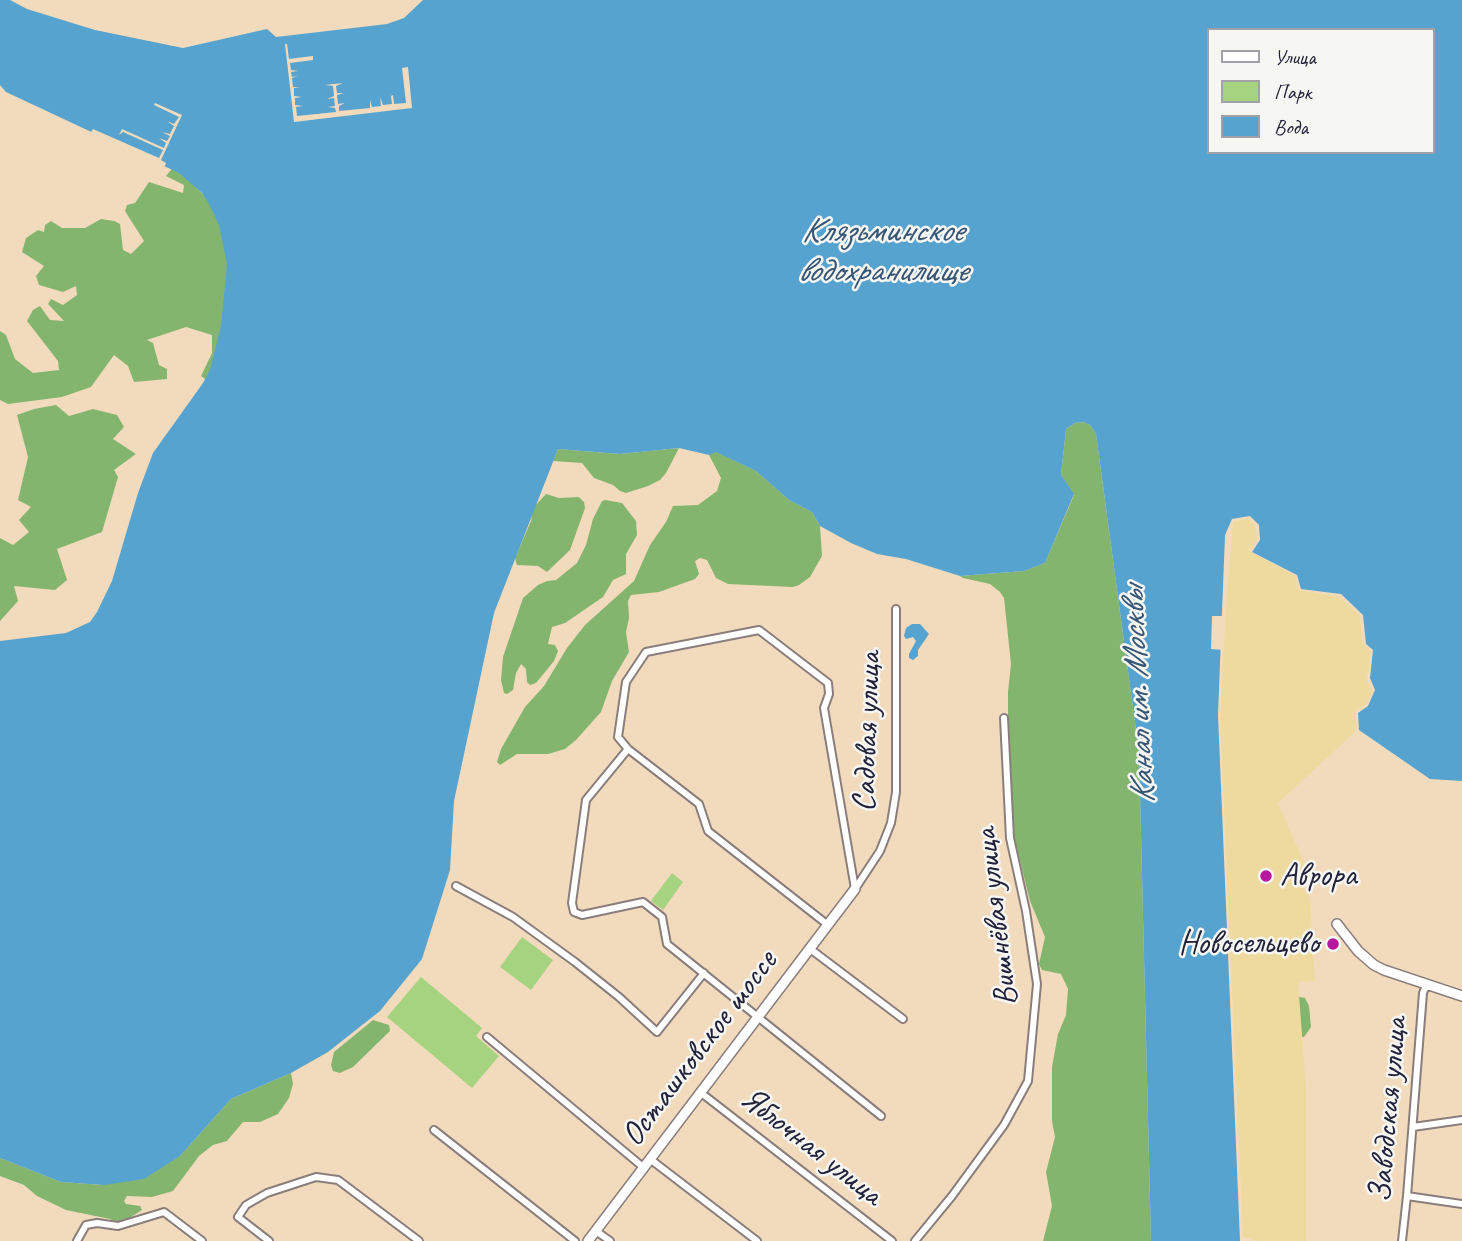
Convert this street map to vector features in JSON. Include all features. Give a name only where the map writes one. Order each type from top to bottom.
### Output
[{"type":"street","name":"Садовая улица","points":[[855,889],[880,851],[891,823],[895,792],[895,609]]},
{"type":"street","points":[[828,925],[708,831],[699,804],[628,749],[618,737],[626,682],[646,652],[759,630],[828,683],[829,694],[824,708],[855,889]]},
{"type":"street","name":"Вишнёвая улица","points":[[915,1241],[1004,1125],[1028,1081],[1037,984],[1026,911],[1010,838],[1004,718]]},
{"type":"street","points":[[628,749],[586,800],[572,903],[574,912],[582,915],[643,902],[662,917],[667,944],[881,1116]]},
{"type":"street","points":[[456,886],[513,917],[619,997],[657,1032],[704,972]]},
{"type":"street","name":"Осташковское шоссе","points":[[588,1241],[855,889]]},
{"type":"street","points":[[1337,924],[1358,951],[1374,965],[1462,996]]},
{"type":"street","points":[[809,948],[904,1019]]},
{"type":"street","name":"Заводская улица","points":[[1402,1241],[1423,993],[1425,988],[1430,986]]},
{"type":"street","points":[[487,1037],[646,1163],[757,1241]]},
{"type":"street","name":"Яблочная улица","points":[[700,1092],[892,1241]]},
{"type":"street","points":[[1413,1127],[1462,1119]]},
{"type":"street","points":[[434,1130],[575,1241]]},
{"type":"street","points":[[268,1241],[238,1217],[246,1205],[267,1193],[316,1177],[338,1180],[419,1241]]},
{"type":"street","points":[[1407,1196],[1462,1204]]},
{"type":"street","points":[[77,1241],[86,1225],[97,1223],[118,1226],[164,1212],[202,1241]]},
{"type":"street","points":[[596,1231],[610,1241]]},
{"type":"green space","points":[[174,166],[223,214],[237,279],[209,382],[201,376],[212,353],[212,335],[186,327],[147,340],[153,343],[159,365],[167,369],[167,379],[134,382],[128,366],[114,355],[91,387],[62,397],[8,404],[0,400],[0,331],[6,335],[15,359],[33,373],[59,370],[58,361],[27,321],[33,310],[40,306],[50,320],[64,321],[48,304],[51,299],[63,305],[77,295],[76,286],[63,292],[39,285],[36,276],[44,266],[22,252],[26,238],[38,230],[44,232],[45,225],[51,221],[62,228],[85,228],[101,219],[120,224],[123,250],[131,254],[144,241],[125,211],[127,205],[135,203],[149,182],[183,193],[184,185],[166,176]]},
{"type":"green space","points":[[56,405],[69,416],[93,409],[117,415],[124,427],[113,439],[136,454],[114,470],[118,477],[102,532],[57,549],[67,580],[55,590],[14,586],[18,601],[0,621],[0,538],[13,545],[29,532],[19,520],[31,507],[18,500],[28,457],[17,415]]},
{"type":"green space","points":[[1075,423],[1090,425],[1096,434],[1139,752],[1151,1241],[1043,1241],[1052,1206],[1046,1172],[1055,1137],[1052,1121],[1052,1067],[1058,1034],[1066,1015],[1068,989],[1061,974],[1042,970],[1039,964],[1045,937],[1030,901],[1012,829],[1008,766],[1008,692],[1011,664],[1004,598],[990,584],[960,576],[1024,571],[1045,563],[1074,495],[1061,475],[1066,429]]},
{"type":"green space","points":[[679,448],[660,480],[626,493],[594,478],[582,463],[553,461],[558,449],[620,454]]},
{"type":"green space","points":[[715,451],[756,471],[789,500],[812,512],[820,526],[822,556],[810,577],[793,587],[728,584],[716,578],[707,560],[700,558],[695,561],[699,574],[695,579],[659,592],[631,595],[628,601],[626,632],[629,652],[612,681],[601,712],[565,749],[548,754],[517,754],[500,765],[497,762],[501,749],[525,707],[544,686],[567,648],[585,625],[634,581],[650,545],[673,506],[698,505],[717,491],[721,478],[709,455]]},
{"type":"green space","points":[[546,494],[559,498],[579,497],[585,508],[570,550],[547,572],[538,566],[517,565],[515,558],[531,521],[533,508]]},
{"type":"green space","points":[[605,500],[622,503],[636,521],[637,535],[626,554],[626,574],[613,580],[603,597],[565,623],[552,627],[548,644],[555,645],[558,651],[554,661],[536,683],[530,685],[527,682],[526,669],[521,664],[516,673],[513,690],[504,693],[501,680],[503,657],[523,598],[538,585],[556,580],[577,563],[586,545],[593,519]]},
{"type":"green space","points":[[672,873],[683,882],[663,910],[651,901]]},
{"type":"green space","points":[[522,937],[553,960],[531,990],[500,967]]},
{"type":"green space","points":[[421,977],[482,1028],[476,1036],[499,1056],[472,1088],[387,1017]]},
{"type":"green space","points":[[1295,996],[1305,998],[1309,1006],[1311,1027],[1304,1037],[1297,1038]]},
{"type":"green space","points":[[373,1020],[389,1025],[390,1031],[353,1067],[340,1073],[333,1071],[331,1065],[334,1052]]},
{"type":"green space","points":[[291,1073],[293,1084],[289,1098],[278,1114],[260,1122],[243,1122],[227,1141],[213,1145],[199,1156],[173,1191],[152,1197],[127,1196],[124,1201],[126,1204],[140,1206],[142,1210],[120,1224],[110,1219],[66,1210],[37,1196],[24,1185],[0,1176],[0,1158],[61,1182],[104,1185],[180,1156],[231,1099]]},
{"type":"sand","name":"Аврора","points":[[1248,518],[1255,525],[1257,540],[1249,551],[1295,576],[1299,590],[1340,597],[1360,616],[1362,642],[1371,651],[1367,681],[1372,691],[1366,705],[1356,710],[1356,731],[1278,803],[1305,865],[1303,888],[1310,899],[1315,981],[1298,982],[1306,1087],[1306,1241],[1257,1241],[1243,1237],[1220,719],[1233,522]]},
{"type":"water","name":"Клязьминское водохранилище","points":[[0,0],[10,0],[27,9],[95,30],[183,48],[267,29],[276,37],[387,24],[404,18],[423,0],[1462,0],[1462,781],[1430,779],[1359,730],[1358,713],[1368,706],[1375,690],[1370,678],[1373,650],[1366,644],[1363,615],[1341,594],[1301,589],[1297,575],[1252,552],[1260,540],[1259,525],[1250,516],[1232,519],[1225,535],[1218,715],[1240,1241],[1151,1241],[1139,752],[1096,434],[1090,425],[1083,422],[1075,423],[1066,429],[1061,475],[1074,494],[1045,563],[1024,571],[960,576],[906,559],[877,554],[851,543],[820,526],[812,512],[789,500],[756,471],[716,452],[709,455],[679,448],[620,454],[558,449],[494,613],[454,801],[450,870],[422,959],[380,1011],[328,1052],[291,1073],[231,1099],[180,1156],[144,1179],[104,1185],[61,1182],[0,1158],[0,641],[66,633],[90,622],[97,612],[112,581],[153,453],[210,370],[221,326],[227,264],[219,225],[208,202],[202,193],[179,173],[6,92],[0,85]]},
{"type":"water","points":[[912,624],[920,624],[929,634],[918,650],[918,656],[913,660],[909,658],[909,654],[916,641],[913,637],[906,639],[904,636],[906,628]]},
{"type":"pier","points":[[285,44],[289,59],[313,56],[313,60],[290,63],[291,70],[298,71],[291,72],[292,77],[298,76],[292,78],[293,87],[300,87],[294,88],[294,96],[302,97],[295,98],[295,105],[303,106],[296,107],[297,116],[336,112],[335,108],[328,107],[335,106],[334,98],[327,99],[334,96],[333,86],[325,85],[343,83],[336,86],[337,93],[344,93],[337,95],[338,104],[345,103],[339,106],[339,111],[370,108],[370,100],[372,107],[381,106],[380,97],[383,105],[392,104],[393,95],[394,104],[406,103],[402,68],[408,67],[412,108],[294,122]]},
{"type":"pier","points":[[155,103],[182,115],[161,160],[166,163],[164,168],[91,132],[93,129],[159,158],[163,150],[123,132],[119,135],[122,129],[164,148],[166,143],[159,138],[167,141],[170,136],[162,132],[170,134],[174,126],[167,121],[174,124],[179,117],[154,105]]},
{"type":"pier","points":[[1212,616],[1225,616],[1224,650],[1211,649]]},
{"type":"place","name":"Аврора","points":[[1266,876]]},
{"type":"place","name":"Новосельцево","points":[[1333,944]]},
{"type":"water label","name":"Канал им. Москвы","points":[[1139,695]]}]
